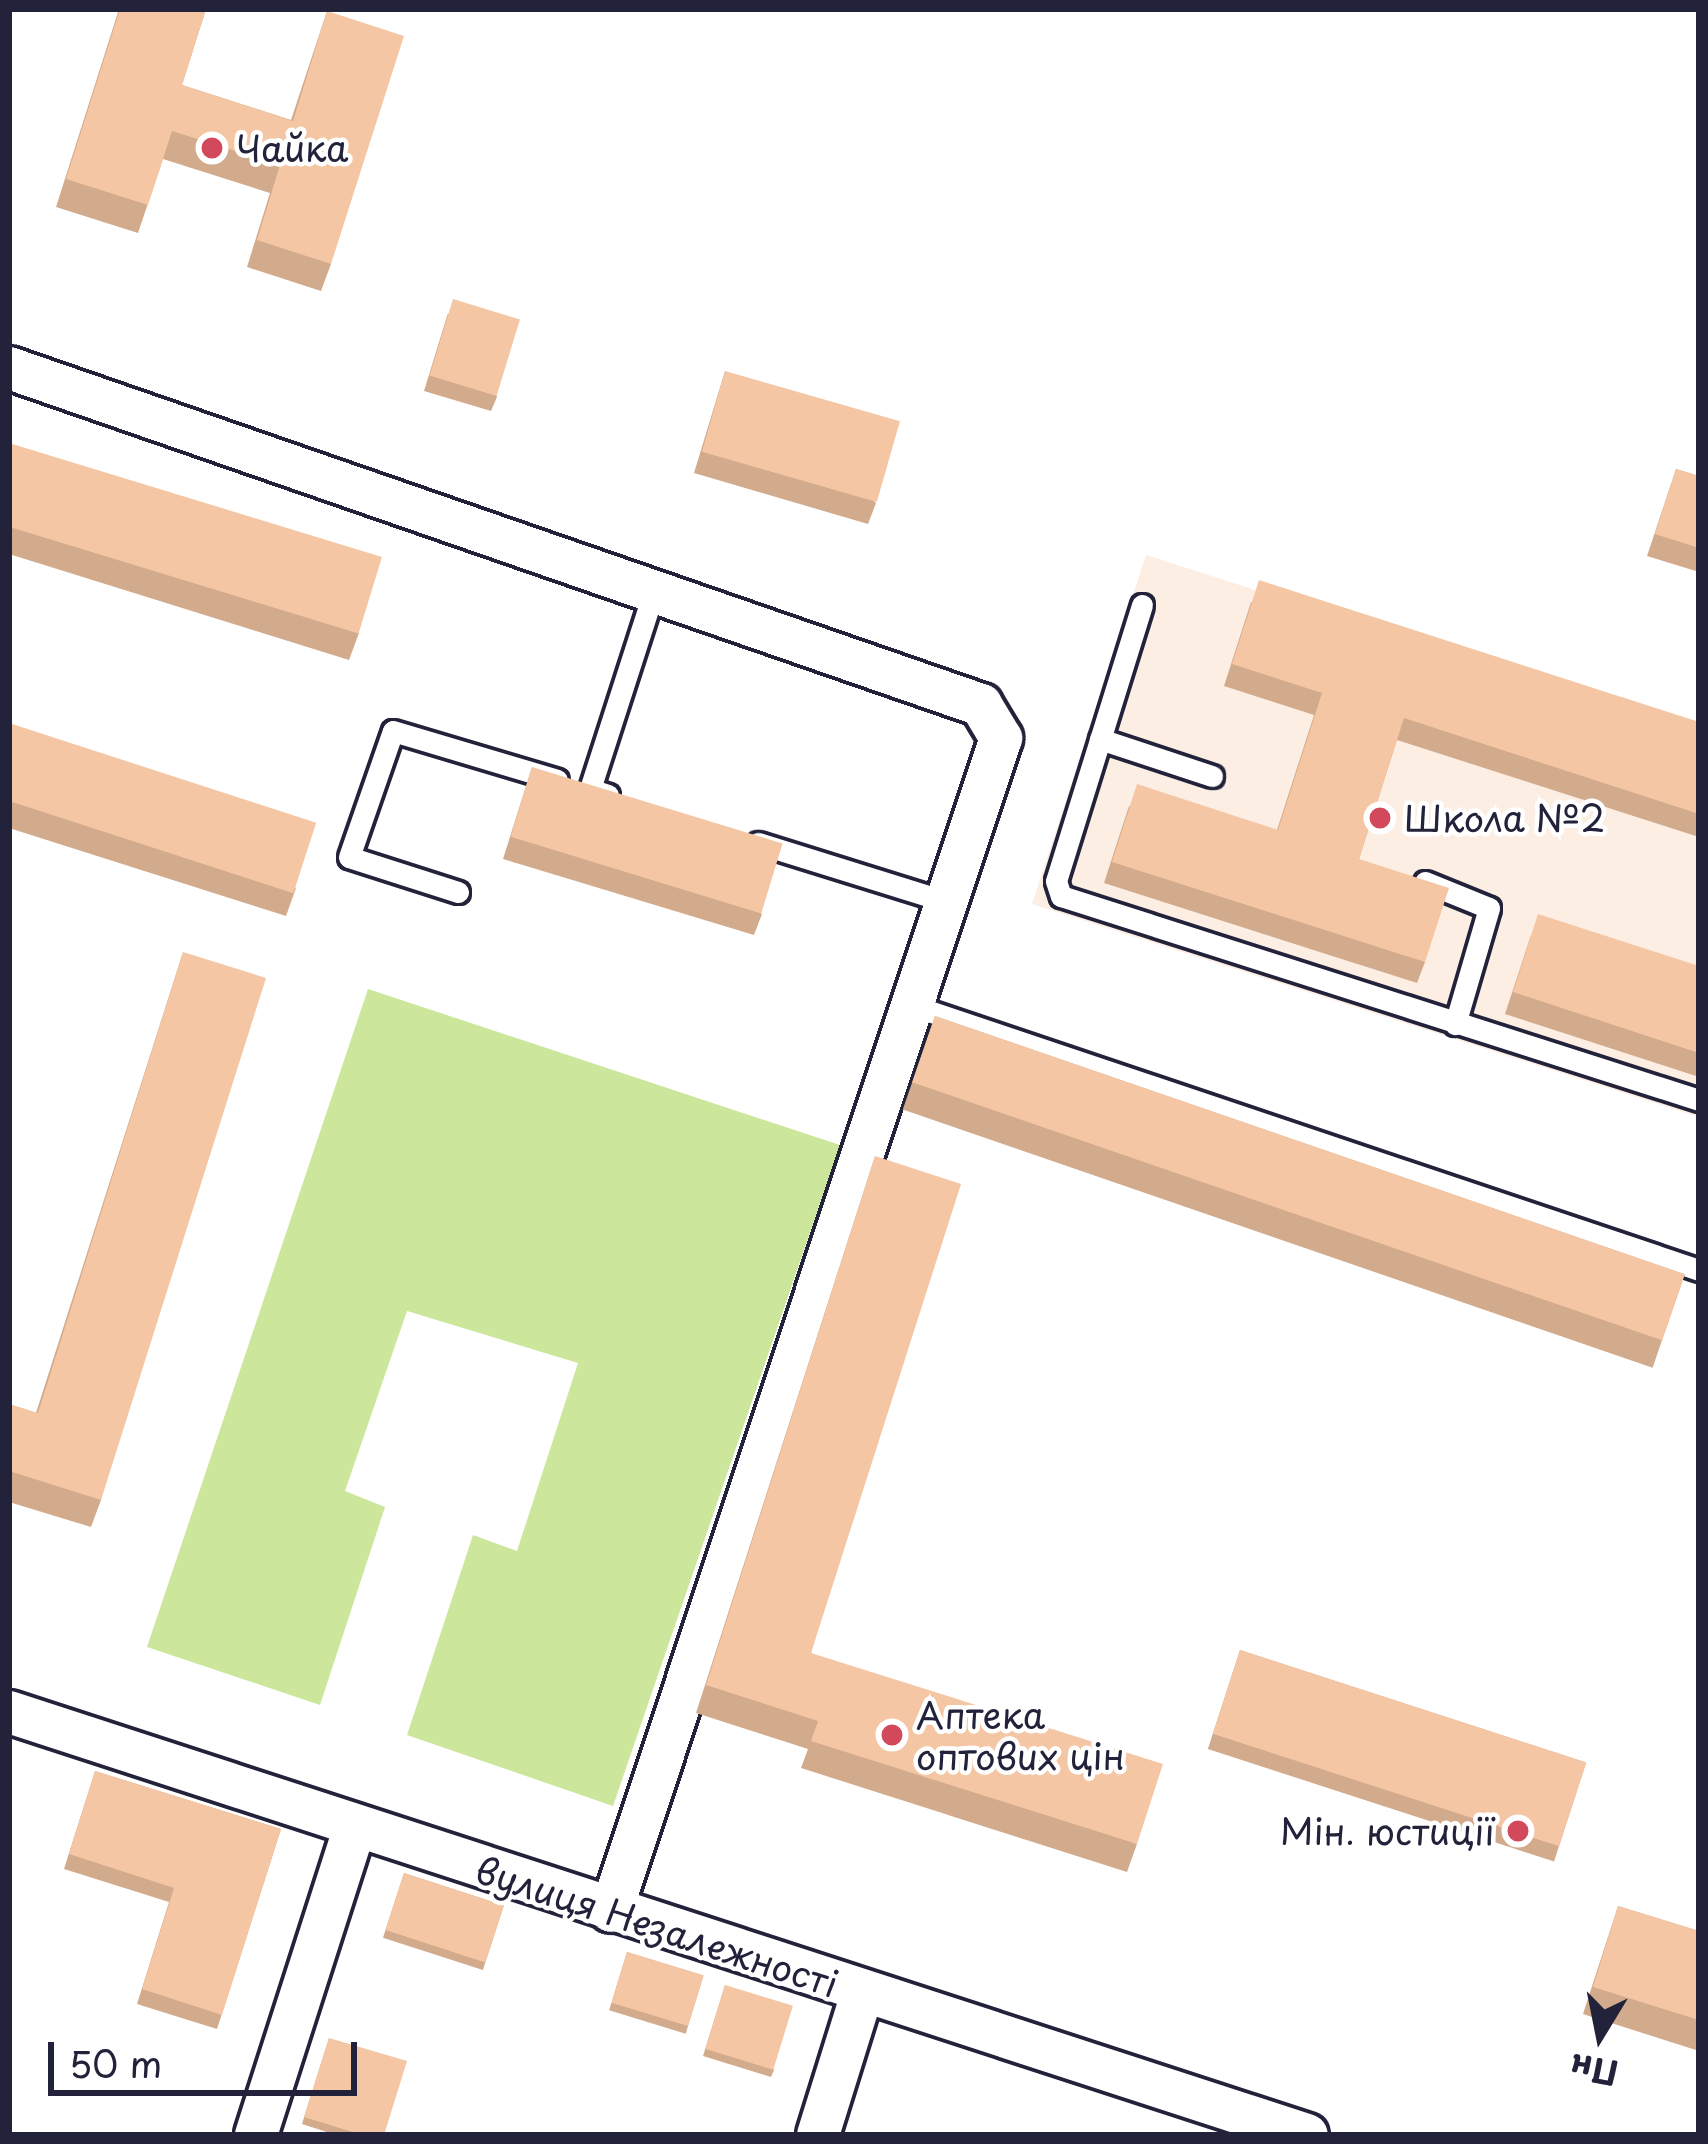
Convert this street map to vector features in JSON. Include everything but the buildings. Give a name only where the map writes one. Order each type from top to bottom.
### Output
[{"type":"street","points":[[9,368],[981,705],[1001,738],[611,1911]]},
{"type":"street","name":"вулиця Незалежності","points":[[9,1712],[862,1994],[1307,2135]]},
{"type":"street","points":[[256,2135],[355,1827]]},
{"type":"street","points":[[818,2135],[862,1994]]},
{"type":"lane","points":[[590,790],[654,591]]},
{"type":"lane","points":[[1142,605],[1056,881],[1060,896],[1699,1100]]},
{"type":"lane","points":[[458,892],[349,857],[393,731],[634,803]]},
{"type":"lane","points":[[1100,739],[1212,776]]},
{"type":"lane","points":[[724,832],[946,902]]},
{"type":"lane","points":[[1394,871],[1489,908],[1455,1024]]},
{"type":"lane","points":[[911,1005],[1699,1270]]},
{"type":"shaded area","name":"Школа №2","points":[[1146,555],[1699,732],[1699,1117],[1032,904]]},
{"type":"green space","points":[[368,989],[840,1145],[613,1806],[407,1735],[473,1535],[517,1551],[578,1363],[407,1311],[345,1491],[385,1507],[320,1705],[147,1647]]},
{"type":"place","name":"Чайка","points":[[212,148]]},
{"type":"place","name":"Школа №2","points":[[1380,818]]},
{"type":"place","name":"Аптека оптових цін","points":[[892,1735]]},
{"type":"place","name":"Мін. юстиції","points":[[1518,1831]]}]
